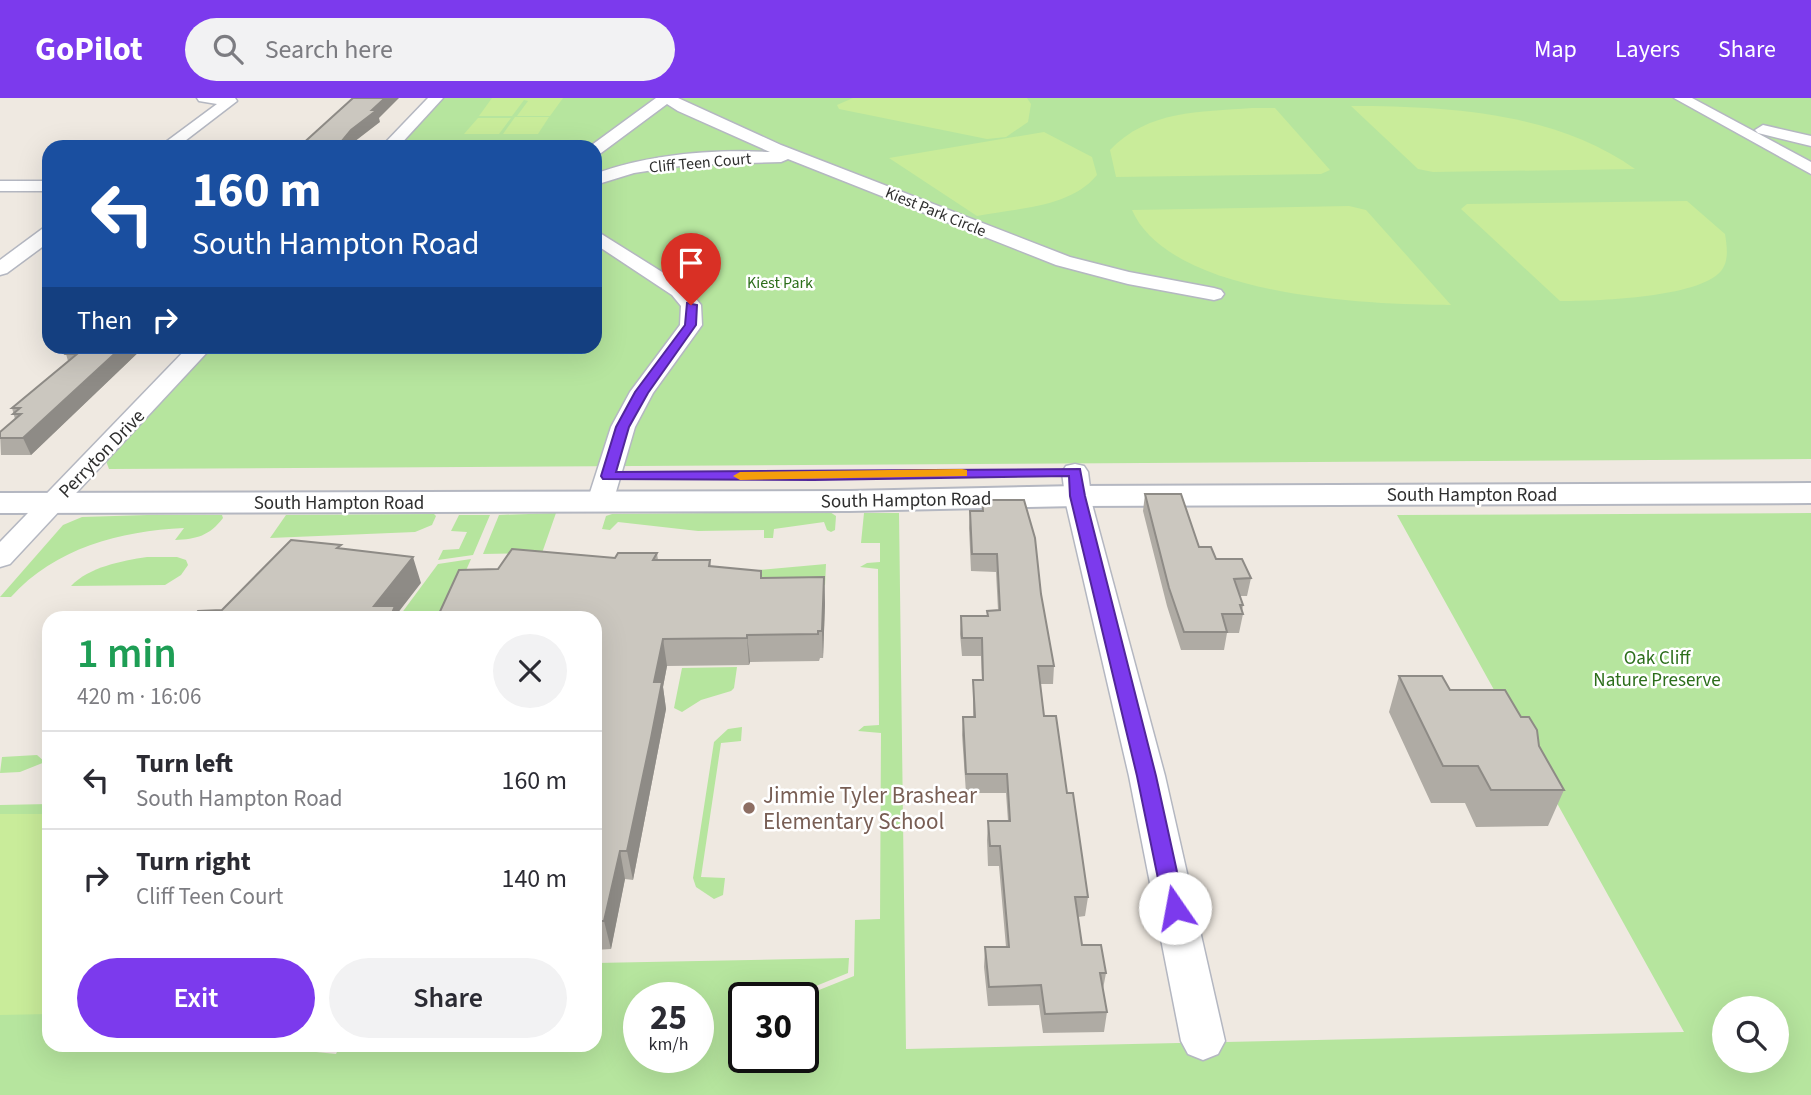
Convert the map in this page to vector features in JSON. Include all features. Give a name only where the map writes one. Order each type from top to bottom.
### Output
[{"type":"main road","name":"South Hampton Road","points":[[0,477],[604,489],[849,501],[1076,484],[1799,469]]},
{"type":"main road","points":[[1799,469],[1811,493]]},
{"type":"main road","name":"South Hampton Road","points":[[1076,484],[1811,493]]},
{"type":"main road","name":"South Hampton Road","points":[[0,503],[604,489]]},
{"type":"street","points":[[204,98],[232,100]]},
{"type":"street","points":[[396,140],[436,98]]},
{"type":"street","points":[[602,145],[667,98]]},
{"type":"street","name":"Kiest Park Circle","points":[[667,98],[694,113],[807,160],[1063,261],[1128,278],[1214,294]]},
{"type":"street","points":[[1681,98],[1811,169]]},
{"type":"street","points":[[177,140],[232,100]]},
{"type":"street","points":[[1722,119],[1811,141]]},
{"type":"street","name":"Cliff Teen Court","points":[[602,177],[625,169],[741,156],[807,160]]},
{"type":"street","points":[[0,186],[42,186]]},
{"type":"street","points":[[0,269],[42,238]]},
{"type":"street","points":[[602,241],[679,291],[691,305],[691,325],[642,392],[623,427],[604,489]]},
{"type":"street","name":"Perryton Drive","points":[[0,558],[194,354]]},
{"type":"street","points":[[1076,484],[1147,776],[1203,1041]]},
{"type":"green space","name":"Kiest Park","points":[[443,98],[1811,98],[1811,459],[109,469],[106,461],[205,354],[602,354],[602,140],[404,140]]},
{"type":"green space","points":[[492,98],[563,98],[550,116],[517,116],[528,101],[524,100],[512,116],[479,116]]},
{"type":"green space","points":[[853,98],[1027,98],[1031,104],[1028,122],[1006,137],[987,139],[839,109],[837,105]]},
{"type":"green space","points":[[1351,106],[1424,108],[1499,116],[1570,135],[1604,150],[1635,169],[1433,172],[1418,169]]},
{"type":"green space","points":[[1275,108],[1330,170],[1321,174],[1116,177],[1110,150],[1141,127],[1176,115]]},
{"type":"green space","points":[[515,117],[549,117],[538,134],[503,134]]},
{"type":"green space","points":[[478,118],[511,118],[499,134],[464,134]]},
{"type":"green space","points":[[1044,132],[1092,157],[1097,175],[1086,186],[1072,194],[1025,208],[977,216],[889,158]]},
{"type":"green space","points":[[1687,201],[1725,234],[1727,255],[1722,270],[1705,282],[1687,288],[1596,300],[1560,301],[1461,209],[1467,204]]},
{"type":"green space","points":[[1349,206],[1366,210],[1451,305],[1324,298],[1275,290],[1228,278],[1186,262],[1153,239],[1132,210]]},
{"type":"green space","points":[[830,512],[836,516],[835,530],[831,532],[827,530],[824,522],[774,529],[773,538],[764,538],[764,530],[698,531],[618,522],[610,530],[602,529],[606,516],[612,514]]},
{"type":"green space","points":[[556,513],[542,553],[483,554],[499,515]]},
{"type":"green space","name":"Oak Cliff Nature Preserve","points":[[864,513],[899,513],[906,1049],[1684,1032],[1397,515],[1811,513],[1811,1095],[0,1095],[0,805],[42,804],[42,1052],[602,1052],[602,963],[849,958],[848,973],[819,985],[819,982],[728,982],[728,1073],[819,1073],[819,990],[854,976],[855,920],[880,919],[881,733],[858,731],[864,726],[879,725],[878,569],[860,567],[867,563],[880,562],[880,543],[861,543]]},
{"type":"green space","points":[[222,515],[223,518],[207,533],[190,539],[175,540],[184,528],[136,533],[90,545],[48,566],[28,580],[11,597],[0,597],[63,525],[82,517]]},
{"type":"green space","points":[[286,515],[436,516],[432,525],[415,532],[270,538]]},
{"type":"green space","points":[[459,515],[490,515],[473,555],[438,560],[443,550],[459,549],[467,532],[451,531]]},
{"type":"green space","points":[[147,557],[177,557],[186,560],[188,565],[181,575],[165,585],[71,586],[78,579],[96,570]]},
{"type":"green space","points":[[471,559],[448,611],[403,611],[438,564]]},
{"type":"green space","points":[[826,564],[825,585],[725,573]]},
{"type":"green space","points":[[737,667],[734,688],[731,691],[701,700],[682,712],[674,708],[682,668]]},
{"type":"green space","points":[[742,727],[741,741],[721,743],[701,877],[725,878],[723,895],[714,899],[696,887],[693,878],[714,742],[728,729]]},
{"type":"green space","points":[[37,755],[42,763],[20,772],[0,773],[2,757]]},
{"type":"green space","points":[[0,814],[42,814],[42,1014],[0,1015]]},
{"type":"building","points":[[353,98],[385,98],[372,110],[377,110],[343,140],[307,140]]},
{"type":"building","points":[[77,354],[114,354],[23,438],[0,438],[0,432],[21,414],[13,414],[20,408],[12,408]]},
{"type":"building","points":[[1145,494],[1181,494],[1199,547],[1211,547],[1216,559],[1242,559],[1251,578],[1234,579],[1243,605],[1240,605],[1243,614],[1222,614],[1227,632],[1184,632],[1169,588]]},
{"type":"building","points":[[982,500],[1024,500],[1035,538],[1041,594],[1054,666],[1038,666],[1044,716],[1056,716],[1067,793],[1073,793],[1088,897],[1075,897],[1082,945],[1101,945],[1106,973],[1100,973],[1107,1012],[1045,1014],[1041,985],[989,987],[985,947],[1009,947],[1000,846],[990,846],[988,821],[1010,821],[1007,774],[966,774],[963,717],[975,717],[973,680],[983,680],[982,638],[962,638],[961,616],[988,616],[987,611],[1000,610],[997,554],[972,554],[970,511],[983,511]]},
{"type":"building","points":[[291,540],[413,557],[374,606],[395,606],[393,611],[198,611],[222,610]]},
{"type":"building","points":[[512,549],[615,558],[618,553],[657,553],[653,560],[710,560],[709,566],[761,571],[761,578],[824,577],[822,631],[818,631],[818,634],[663,639],[654,682],[662,682],[651,738],[627,851],[620,851],[604,921],[602,611],[440,611],[459,570],[498,569]]},
{"type":"building","points":[[1399,676],[1442,676],[1450,690],[1505,690],[1521,717],[1529,717],[1537,730],[1539,746],[1564,790],[1491,790],[1478,766],[1443,766]]},
{"type":"slow traffic","points":[[740,476],[962,473]]},
{"type":"place","name":"Jimmie Tyler Brashear Elementary School","points":[[749,808]]},
{"type":"route","points":[[691,305],[691,325],[679,345],[642,392],[623,427],[608,476],[814,476],[1075,471],[1077,496],[1147,776],[1175,908]]}]
